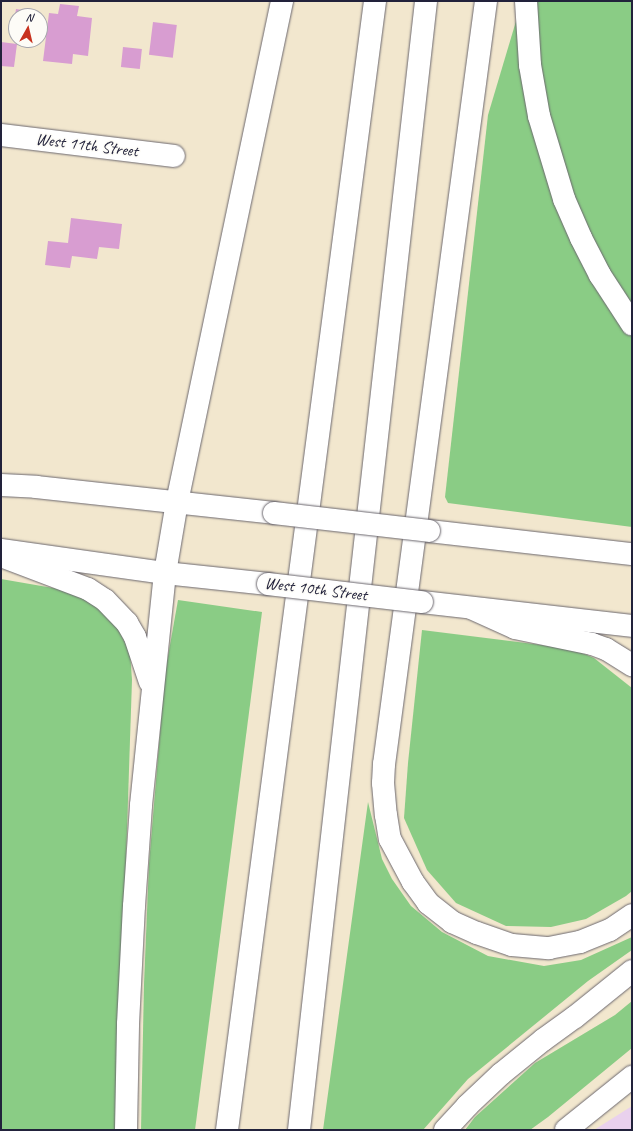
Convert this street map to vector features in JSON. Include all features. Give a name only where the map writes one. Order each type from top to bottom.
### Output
[{"type":"main road","points":[[126,1130],[128,1024],[134,906],[141,805],[164,573],[177,502],[282,1]]},
{"type":"main road","points":[[227,1130],[375,1]]},
{"type":"main road","points":[[299,1130],[426,1]]},
{"type":"main road","points":[[486,1],[384,764],[382,782],[386,815],[390,839],[413,882],[428,903],[452,922],[477,933],[512,945],[549,948],[580,942],[610,930],[632,915]]},
{"type":"main road","points":[[526,1],[530,65],[539,116],[564,199],[581,238],[600,275],[632,324]]},
{"type":"main road","name":"West 11th Street","points":[[1,135],[174,156]]},
{"type":"main road","points":[[1,485],[36,487],[177,502],[632,554]]},
{"type":"main road","name":"West 10th Street","points":[[1,550],[164,573],[632,626]]},
{"type":"main road","points":[[1,556],[88,589],[105,600],[127,623],[135,637],[140,648],[153,693]]},
{"type":"main road","points":[[470,608],[515,628],[592,644],[606,649],[632,665]]},
{"type":"main road","points":[[445,1130],[467,1106],[501,1074],[632,970]]},
{"type":"main road","points":[[566,1130],[632,1077]]},
{"type":"shaded area","points":[[632,1106],[632,1130],[594,1130]]},
{"type":"green space","points":[[522,1],[632,1],[632,527],[448,503],[445,497],[488,115]]},
{"type":"green space","points":[[1,579],[82,593],[113,619],[130,652],[132,680],[117,1130],[1,1130]]},
{"type":"green space","points":[[178,600],[262,612],[195,1130],[141,1130],[144,984],[149,864],[165,673]]},
{"type":"green space","points":[[422,630],[573,649],[594,658],[632,688],[632,891],[626,896],[586,919],[551,927],[506,926],[456,903],[427,870],[404,818],[408,763]]},
{"type":"green space","points":[[368,802],[382,859],[392,879],[411,906],[442,932],[488,956],[544,966],[581,960],[632,937],[632,950],[588,981],[468,1079],[423,1130],[323,1130]]},
{"type":"green space","points":[[632,1001],[632,1048],[548,1117],[530,1130],[465,1130],[475,1117],[535,1063],[615,1015]]},
{"type":"building","points":[[60,4],[79,6],[77,16],[92,18],[88,56],[73,54],[72,64],[43,61],[45,48],[48,48],[49,13],[58,14]]},
{"type":"building","points":[[153,22],[177,25],[173,58],[149,55]]},
{"type":"building","points":[[1,42],[8,43],[8,48],[16,48],[14,67],[1,66]]},
{"type":"building","points":[[123,47],[142,49],[140,69],[121,67]]},
{"type":"building","points":[[71,218],[122,224],[119,249],[99,247],[97,259],[72,256],[70,268],[45,265],[48,241],[68,243]]}]
